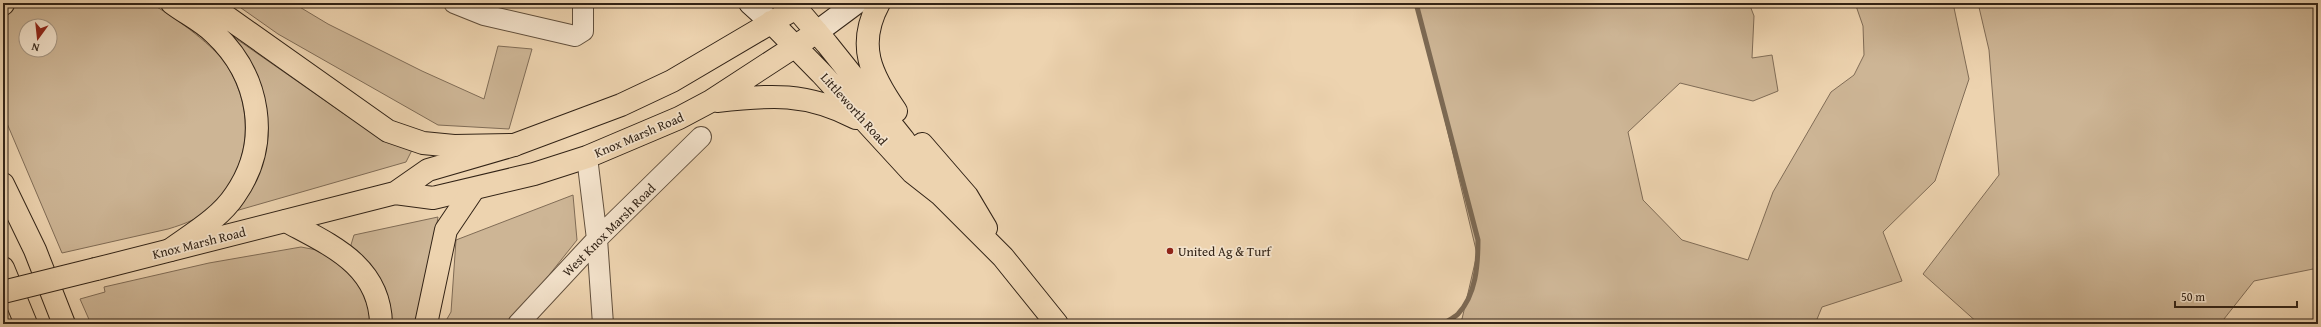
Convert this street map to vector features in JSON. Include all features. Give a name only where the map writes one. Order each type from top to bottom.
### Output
[{"type":"main road","points":[[170,250],[209,221],[235,196],[250,166],[257,129],[256,108],[250,84],[230,51],[213,32],[172,3]]},
{"type":"main road","points":[[207,3],[388,131],[423,143],[454,146],[514,145]]},
{"type":"main road","points":[[750,3],[771,22]]},
{"type":"main road","name":"Knox Marsh Road","points":[[395,193],[433,198],[473,190],[534,174],[587,157],[679,118],[711,101],[796,47],[856,3]]},
{"type":"main road","points":[[879,3],[870,24],[867,45],[872,71],[880,88],[904,122],[967,196],[1002,257]]},
{"type":"main road","name":"Knox Marsh Road","points":[[3,292],[395,193],[428,170],[514,145],[621,104],[672,80],[771,22],[797,5]]},
{"type":"main road","name":"Littleworth Road","points":[[797,5],[907,145],[940,194]]},
{"type":"main road","name":"Littleworth Road","points":[[771,22],[912,172],[940,194],[1002,257],[1057,324]]},
{"type":"main road","points":[[711,101],[769,96],[796,98],[821,102],[866,122]]},
{"type":"main road","points":[[3,184],[35,250],[64,324]]},
{"type":"main road","points":[[426,324],[446,230],[473,190]]},
{"type":"main road","points":[[286,221],[338,249],[359,268],[374,292],[381,324]]},
{"type":"main road","points":[[3,268],[26,324]]},
{"type":"street","points":[[454,3],[484,15],[575,36],[582,31],[583,3]]},
{"type":"street","name":"West Knox Marsh Road","points":[[518,324],[597,239],[702,138]]},
{"type":"street","points":[[587,157],[597,239],[603,324]]},
{"type":"shaded area","points":[[144,2],[151,4],[169,14],[210,46],[224,61],[234,78],[241,97],[245,115],[243,152],[237,170],[228,187],[216,203],[200,216],[168,229],[62,253],[3,114],[3,30],[8,12],[15,3]]},
{"type":"shaded area","points":[[234,3],[293,3],[328,24],[422,71],[484,99],[498,46],[532,49],[509,129],[438,125],[278,34]]},
{"type":"shaded area","points":[[1417,3],[1749,3],[1754,16],[1752,58],[1772,55],[1778,91],[1753,101],[1680,83],[1628,132],[1643,200],[1682,240],[1748,260],[1773,192],[1831,92],[1854,75],[1864,55],[1863,26],[1855,3],[1953,3],[1969,79],[1935,181],[1883,232],[1902,281],[1822,307],[1815,324],[1448,324],[1462,319],[1477,254]]},
{"type":"shaded area","points":[[1978,3],[2318,3],[2318,268],[2254,281],[2220,324],[1979,324],[1923,274],[1999,175],[1989,50]]},
{"type":"shaded area","points":[[225,31],[350,118],[412,150],[406,162],[225,214],[260,111]]},
{"type":"shaded area","points":[[573,195],[577,240],[510,324],[444,324],[451,312],[456,240]]},
{"type":"shaded area","points":[[438,217],[420,324],[389,324],[350,248],[354,235]]},
{"type":"shaded area","points":[[301,247],[322,251],[358,278],[374,324],[91,324],[80,299],[105,292],[104,287],[209,263]]},
{"type":"waterway","points":[[1416,3],[1478,240],[1475,279],[1469,298],[1458,314],[1443,324]]},
{"type":"place","name":"United Ag & Turf","points":[[1170,251]]}]
